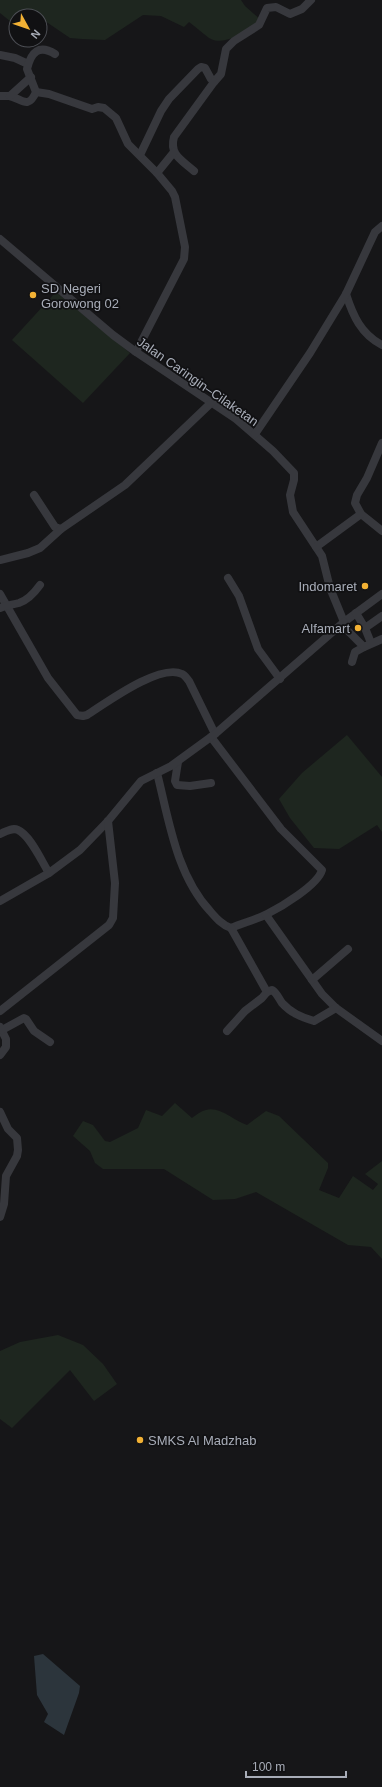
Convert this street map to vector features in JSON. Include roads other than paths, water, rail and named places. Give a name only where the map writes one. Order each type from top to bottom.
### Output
[{"type":"street","points":[[194,171],[174,152],[172,146],[174,137],[221,74],[226,49],[234,41],[259,25],[267,8],[276,7],[290,14],[302,10],[311,0]]},
{"type":"street","points":[[0,96],[10,96],[21,102],[26,102],[33,99],[36,92],[27,69],[28,64],[32,56],[41,49],[47,49],[55,54]]},
{"type":"street","points":[[0,55],[15,58],[28,64]]},
{"type":"street","points":[[140,155],[161,111],[169,99],[198,69],[201,67],[205,68],[214,82]]},
{"type":"street","points":[[10,96],[31,77]]},
{"type":"street","points":[[36,92],[49,94],[92,109],[98,107],[104,108],[116,118],[128,144],[157,173],[172,191],[185,247],[184,259],[136,352]]},
{"type":"street","points":[[157,173],[174,152]]},
{"type":"street","points":[[255,434],[310,353],[346,294],[375,232],[382,226]]},
{"type":"street","name":"Jalan Caringin–Cilaketan","points":[[0,239],[113,335],[212,402],[255,434],[274,451],[294,473],[294,480],[290,495],[294,512],[322,556],[330,588],[346,629],[368,645]]},
{"type":"street","points":[[346,294],[353,314],[366,334],[382,346]]},
{"type":"street","points":[[0,560],[28,553],[40,548],[60,529],[125,485],[212,402]]},
{"type":"street","points":[[382,443],[367,478],[356,495],[356,506],[361,514],[382,531]]},
{"type":"street","points":[[34,495],[55,527],[60,529]]},
{"type":"street","points":[[316,546],[361,514]]},
{"type":"street","points":[[228,578],[239,596],[258,649],[280,679]]},
{"type":"street","points":[[3,607],[23,601],[32,595],[40,585]]},
{"type":"street","points":[[0,594],[3,607],[48,678],[77,715],[87,715],[142,681],[157,675],[174,673],[182,674],[189,681],[213,736],[281,829],[322,870],[310,887],[266,915],[231,928]]},
{"type":"street","points":[[0,901],[49,874],[80,850],[108,821],[138,784],[178,762],[213,736],[344,622],[381,596]]},
{"type":"street","points":[[356,613],[365,628],[368,645]]},
{"type":"street","points":[[365,628],[382,616]]},
{"type":"street","points":[[352,662],[355,652],[382,639]]},
{"type":"street","points":[[178,762],[175,780],[177,785],[190,786],[211,783]]},
{"type":"street","points":[[157,773],[177,849],[191,886],[198,899],[218,920],[231,928],[267,992]]},
{"type":"street","points":[[0,1011],[109,925],[113,918],[115,883],[108,821]]},
{"type":"street","points":[[0,834],[12,829],[18,830],[29,840],[49,874]]},
{"type":"street","points":[[266,915],[322,994],[336,1008],[382,1041]]},
{"type":"street","points":[[312,980],[348,949]]},
{"type":"street","points":[[227,1031],[245,1011],[262,998],[267,992],[272,990],[275,991],[281,1002],[292,1012],[300,1017],[314,1021],[336,1008]]},
{"type":"street","points":[[0,1055],[6,1047],[1,1028],[24,1018],[34,1031],[50,1042]]},
{"type":"street","points":[[0,1112],[8,1128],[16,1138],[18,1150],[17,1156],[6,1176],[4,1204],[0,1217]]},
{"type":"place","name":"SD Negeri Gorowong 02","points":[[33,295]]},
{"type":"place","name":"Indomaret","points":[[365,586]]},
{"type":"place","name":"Alfamart","points":[[358,628]]},
{"type":"place","name":"SMKS Al Madzhab","points":[[140,1440]]}]
